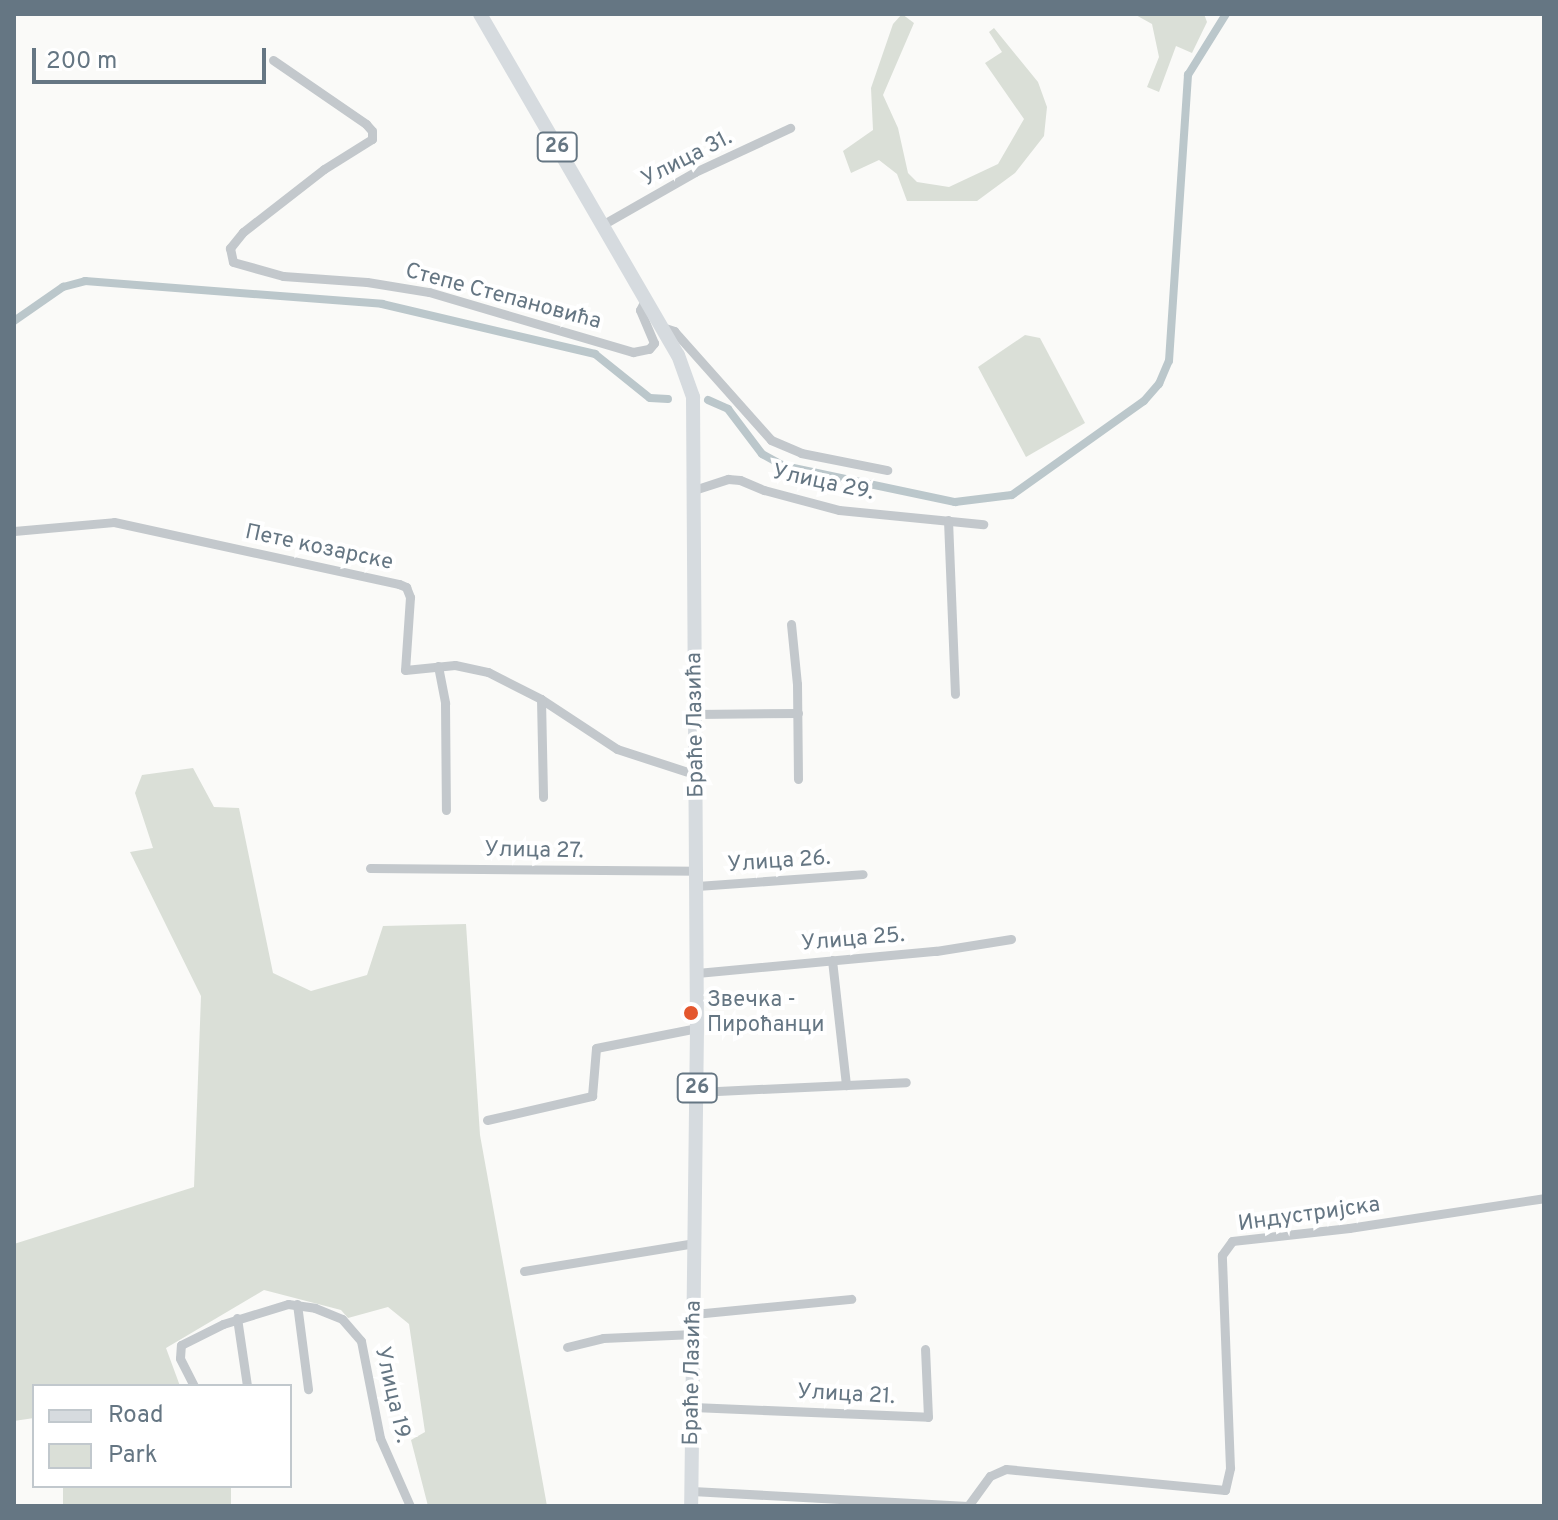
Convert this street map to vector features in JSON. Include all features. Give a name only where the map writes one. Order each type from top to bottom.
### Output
[{"type":"main road","name":"Браће Лазића","points":[[480,14],[662,327],[683,365],[691,388],[695,417],[698,775],[692,1499]]},
{"type":"street","name":"Степе Степановића","points":[[273,60],[366,124],[372,131],[372,139],[324,169],[243,232],[230,248],[233,262],[283,276],[367,282],[429,292],[633,352],[649,349],[654,343],[640,310],[645,300]]},
{"type":"street","name":"Улица 31.","points":[[602,225],[695,172],[790,128]]},
{"type":"street","points":[[662,327],[674,331],[771,440],[801,453],[887,470]]},
{"type":"street","name":"Улица 29.","points":[[694,490],[728,479],[740,480],[764,490],[839,510],[983,524]]},
{"type":"street","points":[[948,520],[955,694]]},
{"type":"street","name":"Пете козарске","points":[[14,531],[114,522],[399,584],[406,587],[410,597],[403,668],[408,671],[438,666],[488,672],[541,699],[617,749],[698,775]]},
{"type":"street","points":[[791,624],[798,713],[798,779]]},
{"type":"street","points":[[438,666],[445,703],[446,810]]},
{"type":"street","points":[[541,699],[543,797]]},
{"type":"street","points":[[696,714],[798,713]]},
{"type":"street","name":"Улица 27.","points":[[370,868],[698,879]]},
{"type":"street","name":"Улица 26.","points":[[698,879],[863,874]]},
{"type":"street","name":"Улица 25.","points":[[697,973],[936,951],[1011,939]]},
{"type":"street","points":[[832,960],[846,1085]]},
{"type":"street","points":[[487,1120],[592,1096],[596,1048],[697,1028]]},
{"type":"street","points":[[697,1092],[906,1082]]},
{"type":"street","name":"Индустријска","points":[[968,1506],[990,1476],[1006,1469],[1225,1490],[1230,1468],[1222,1255],[1232,1241],[1349,1228],[1544,1198]]},
{"type":"street","points":[[524,1271],[695,1243]]},
{"type":"street","points":[[694,1314],[851,1299]]},
{"type":"street","points":[[297,1304],[308,1389]]},
{"type":"street","name":"Улица 19.","points":[[193,1384],[180,1358],[181,1345],[237,1318],[297,1304],[336,1315],[357,1334],[363,1349],[380,1438],[410,1506]]},
{"type":"street","points":[[237,1318],[247,1384]]},
{"type":"street","points":[[567,1347],[603,1338],[694,1334]]},
{"type":"street","name":"Улица 21.","points":[[693,1407],[928,1417],[925,1349]]},
{"type":"street","points":[[692,1499],[968,1506]]},
{"type":"green space","points":[[902,14],[914,23],[883,95],[898,128],[908,173],[917,182],[949,187],[998,164],[1024,119],[985,63],[1002,52],[989,32],[994,28],[1038,82],[1047,107],[1044,136],[1015,173],[977,201],[907,201],[897,174],[879,160],[851,173],[843,151],[873,130],[871,88],[893,24]]},
{"type":"green space","points":[[1134,14],[1204,14],[1207,22],[1192,53],[1176,46],[1159,92],[1147,87],[1159,57],[1152,24]]},
{"type":"green space","points":[[1025,335],[1040,338],[1085,423],[1026,457],[978,367]]},
{"type":"green space","points":[[193,768],[214,807],[239,808],[273,973],[311,991],[367,975],[383,926],[466,924],[480,1135],[547,1506],[428,1506],[411,1440],[425,1432],[409,1324],[388,1307],[348,1318],[341,1310],[264,1290],[166,1348],[179,1384],[32,1384],[32,1418],[14,1421],[14,1244],[194,1187],[201,996],[130,852],[153,848],[135,793],[142,775]]},
{"type":"green space","points":[[63,1488],[231,1488],[231,1506],[63,1506]]},
{"type":"waterway","points":[[708,400],[728,409],[762,454],[784,466],[955,502],[1012,495],[1144,401],[1159,384],[1169,361],[1188,75],[1226,14]]},
{"type":"waterway","points":[[14,321],[63,287],[85,281],[382,304],[595,354],[650,398],[668,399]]},
{"type":"place","name":"Звечка - Пироћанци","points":[[691,1013]]}]
